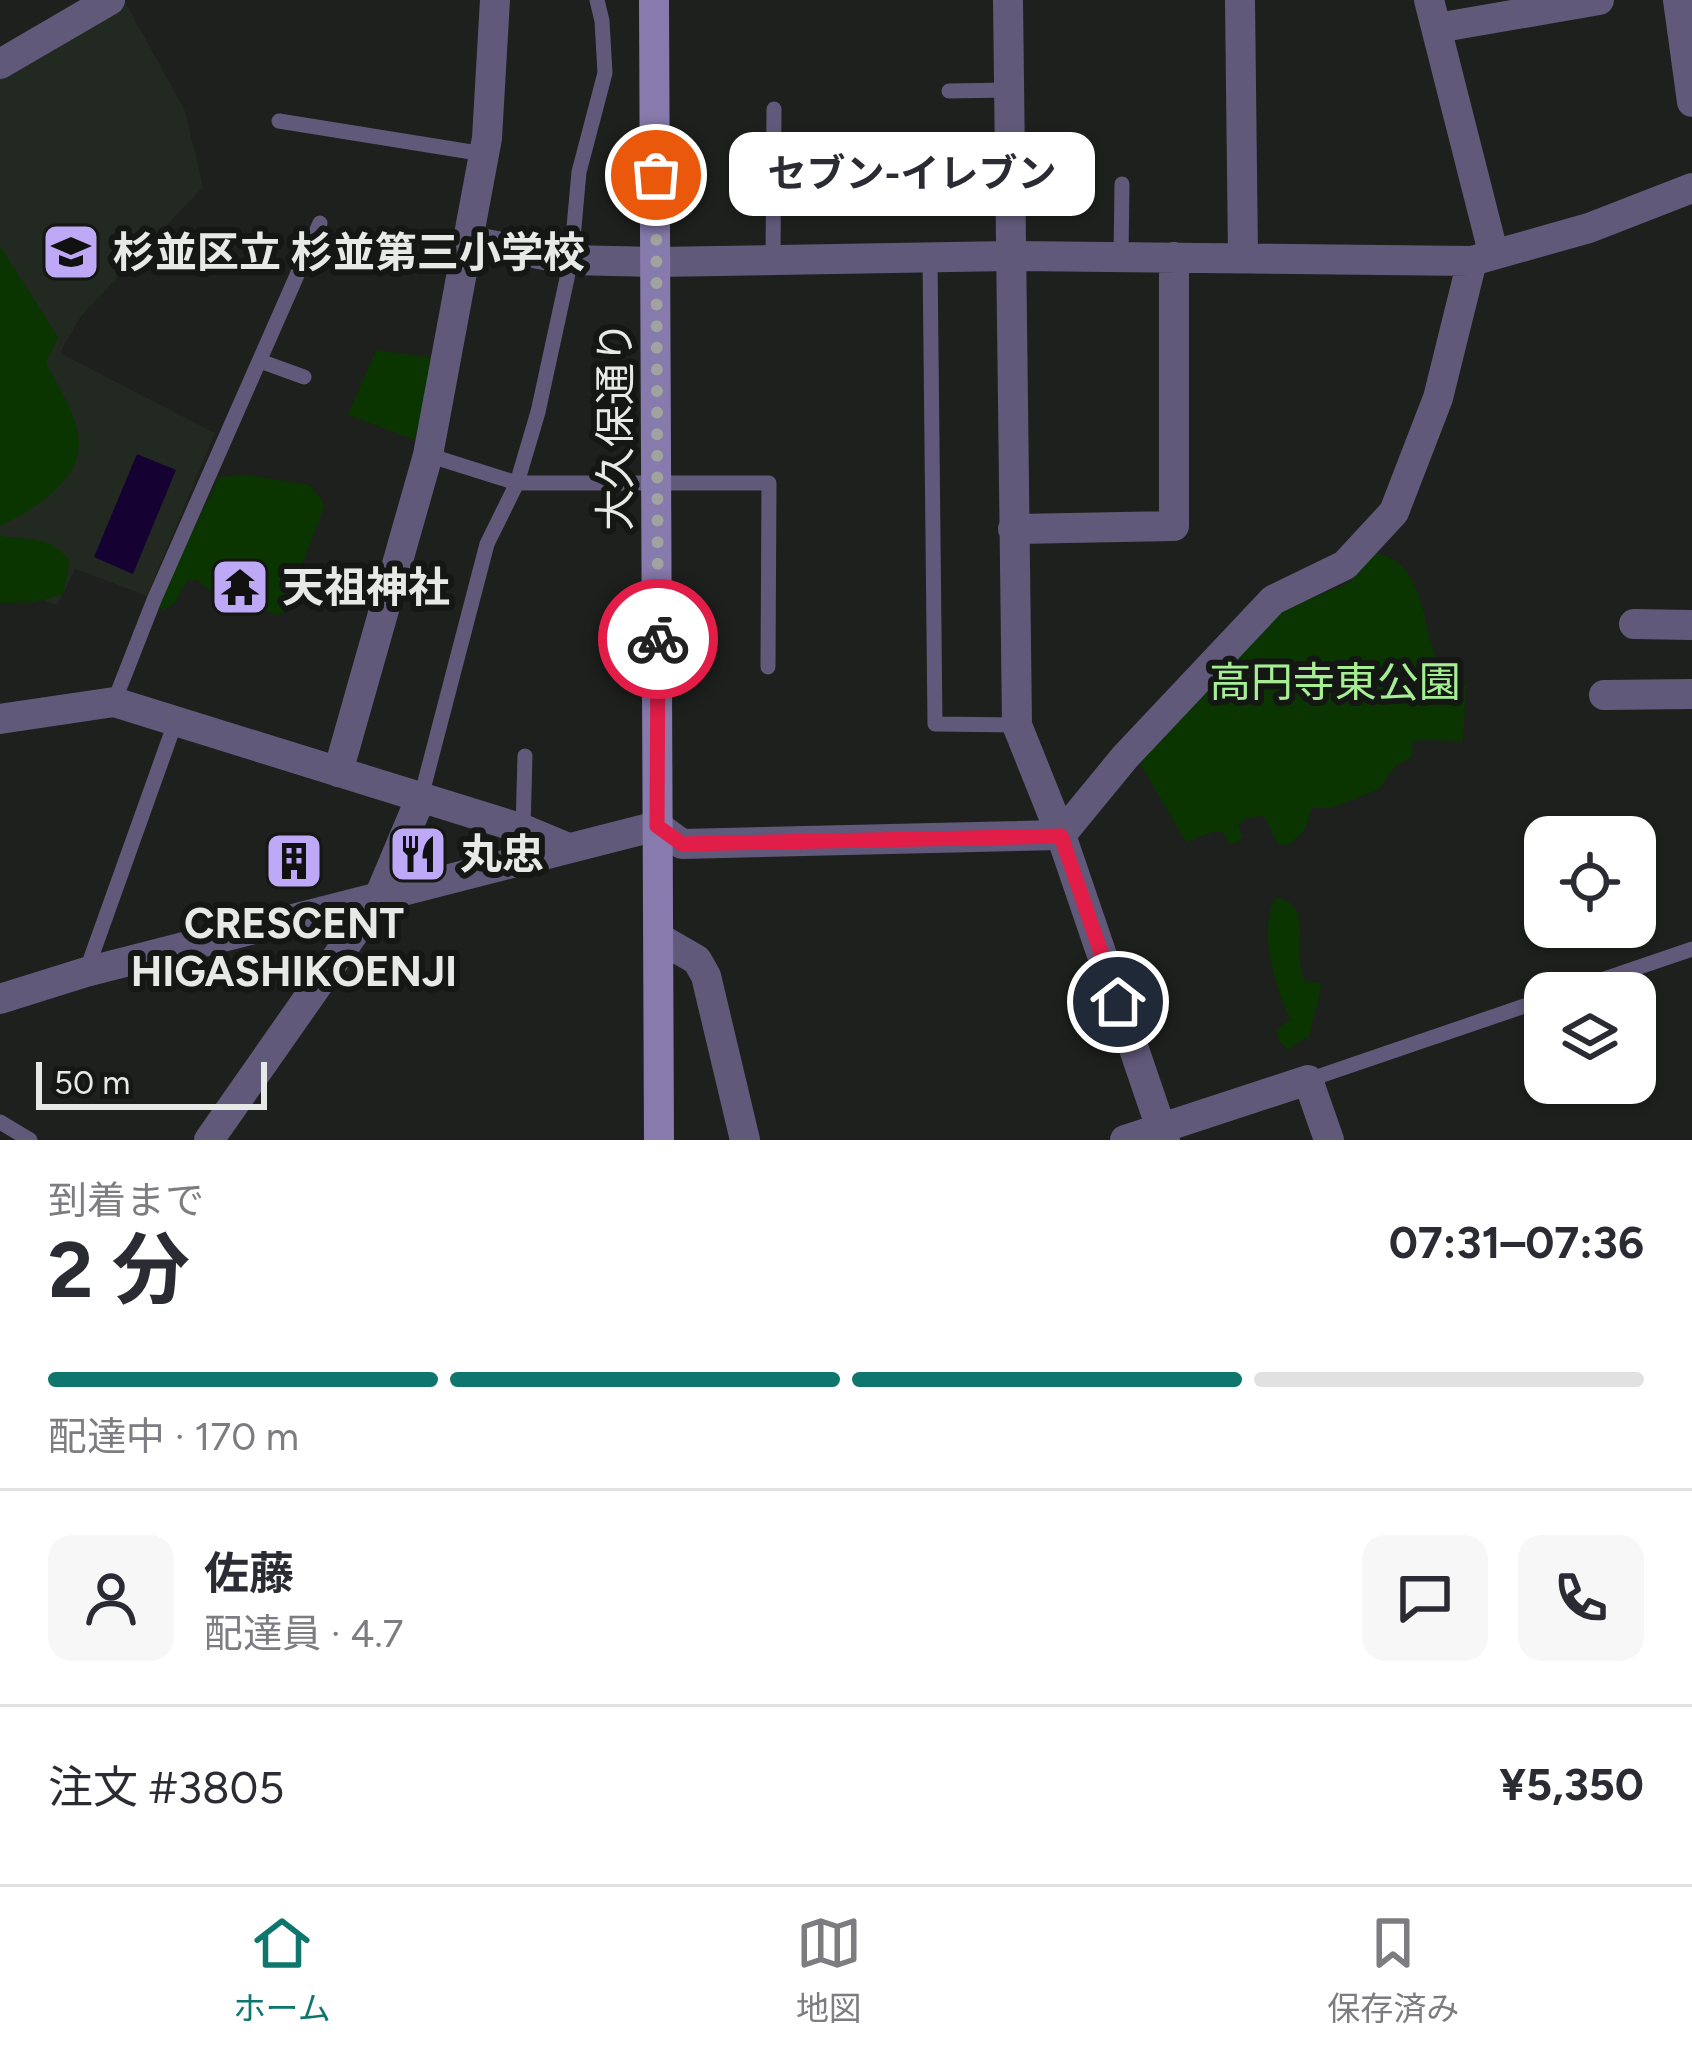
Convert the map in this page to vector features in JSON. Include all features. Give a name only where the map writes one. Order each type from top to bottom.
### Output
[{"type":"main road","name":"大久保通り","points":[[655,0],[659,1140]]},
{"type":"street","points":[[0,64],[70,16],[110,0]]},
{"type":"street","points":[[338,772],[428,454],[484,154],[495,0]]},
{"type":"street","points":[[1008,0],[1017,725],[1061,836],[1163,1134]]},
{"type":"street","points":[[1240,0],[1244,257]]},
{"type":"street","points":[[0,999],[86,972],[657,826],[682,844],[1061,836],[1125,757],[1273,600],[1345,566],[1394,512],[1438,398],[1483,256],[1433,14],[1593,0]]},
{"type":"street","points":[[1683,3],[1692,102]]},
{"type":"street","points":[[470,241],[571,260],[656,262],[1483,256],[1589,227],[1692,188]]},
{"type":"street","points":[[1013,529],[1174,526],[1174,257]]},
{"type":"street","points":[[1634,624],[1692,625]]},
{"type":"street","points":[[1604,695],[1692,694]]},
{"type":"street","points":[[0,718],[114,702],[523,829],[566,847]]},
{"type":"street","points":[[209,1140],[379,897],[421,797]]},
{"type":"street","points":[[659,938],[697,960],[706,976],[745,1140]]},
{"type":"street","points":[[1125,1140],[1163,1134],[1308,1080],[1329,1140]]},
{"type":"lane","points":[[421,797],[488,544],[517,483],[538,412],[571,260],[579,172],[605,73],[597,0]]},
{"type":"lane","points":[[949,91],[1008,90]]},
{"type":"lane","points":[[773,109],[773,260]]},
{"type":"lane","points":[[279,121],[484,154]]},
{"type":"lane","points":[[1121,256],[1122,184]]},
{"type":"lane","points":[[114,702],[154,599],[320,223]]},
{"type":"lane","points":[[930,258],[935,724],[1017,725]]},
{"type":"lane","points":[[260,361],[304,377]]},
{"type":"lane","points":[[428,454],[517,483],[769,483],[768,667]]},
{"type":"lane","points":[[86,972],[175,722]]},
{"type":"lane","points":[[523,829],[525,756]]},
{"type":"lane","points":[[1625,972],[1692,949]]},
{"type":"lane","points":[[1308,1080],[1524,1006]]},
{"type":"lane","points":[[0,1122],[30,1140]]},
{"type":"shaded area","name":"杉並区立 杉並第三小学校","points":[[125,2],[185,111],[203,187],[81,316],[60,353],[215,433],[147,596],[75,569],[57,606],[0,580],[0,76]]},
{"type":"shaded area","points":[[137,454],[176,470],[133,574],[94,557]]},
{"type":"green space","points":[[0,246],[58,337],[46,362],[72,414],[79,441],[77,458],[59,486],[0,526]]},
{"type":"green space","points":[[376,350],[435,358],[415,440],[348,415]]},
{"type":"green space","points":[[248,475],[310,485],[325,505],[284,611],[278,615],[235,602],[197,580],[186,581],[175,603],[162,611],[158,602],[219,477]]},
{"type":"green space","points":[[0,536],[38,540],[63,553],[70,561],[63,594],[36,602],[0,603]]},
{"type":"green space","name":"高円寺東公園","points":[[1375,554],[1399,563],[1414,584],[1440,683],[1466,685],[1463,741],[1410,744],[1411,758],[1395,766],[1379,789],[1331,808],[1312,808],[1304,831],[1288,845],[1278,844],[1264,816],[1247,818],[1238,825],[1242,837],[1237,843],[1229,844],[1225,833],[1216,831],[1186,842],[1140,763],[1279,612],[1351,582]]},
{"type":"green space","points":[[1275,898],[1288,902],[1299,919],[1301,970],[1306,982],[1322,983],[1309,1036],[1288,1049],[1279,1041],[1277,1029],[1290,1020],[1268,943]]},
{"type":"way so far","points":[[656,175],[658,639]]},
{"type":"place","name":"セブン-イレブン","points":[[656,175]]},
{"type":"place","name":"杉並区立 杉並第三小学校","points":[[71,252]]},
{"type":"place","name":"天祖神社","points":[[240,587]]},
{"type":"place","name":"丸忠","points":[[418,854]]},
{"type":"place","name":"CRESCENT HIGASHIKOENJI","points":[[294,861]]},
{"type":"route","points":[[658,639],[657,826],[682,844],[1061,836],[1118,1002]]}]
